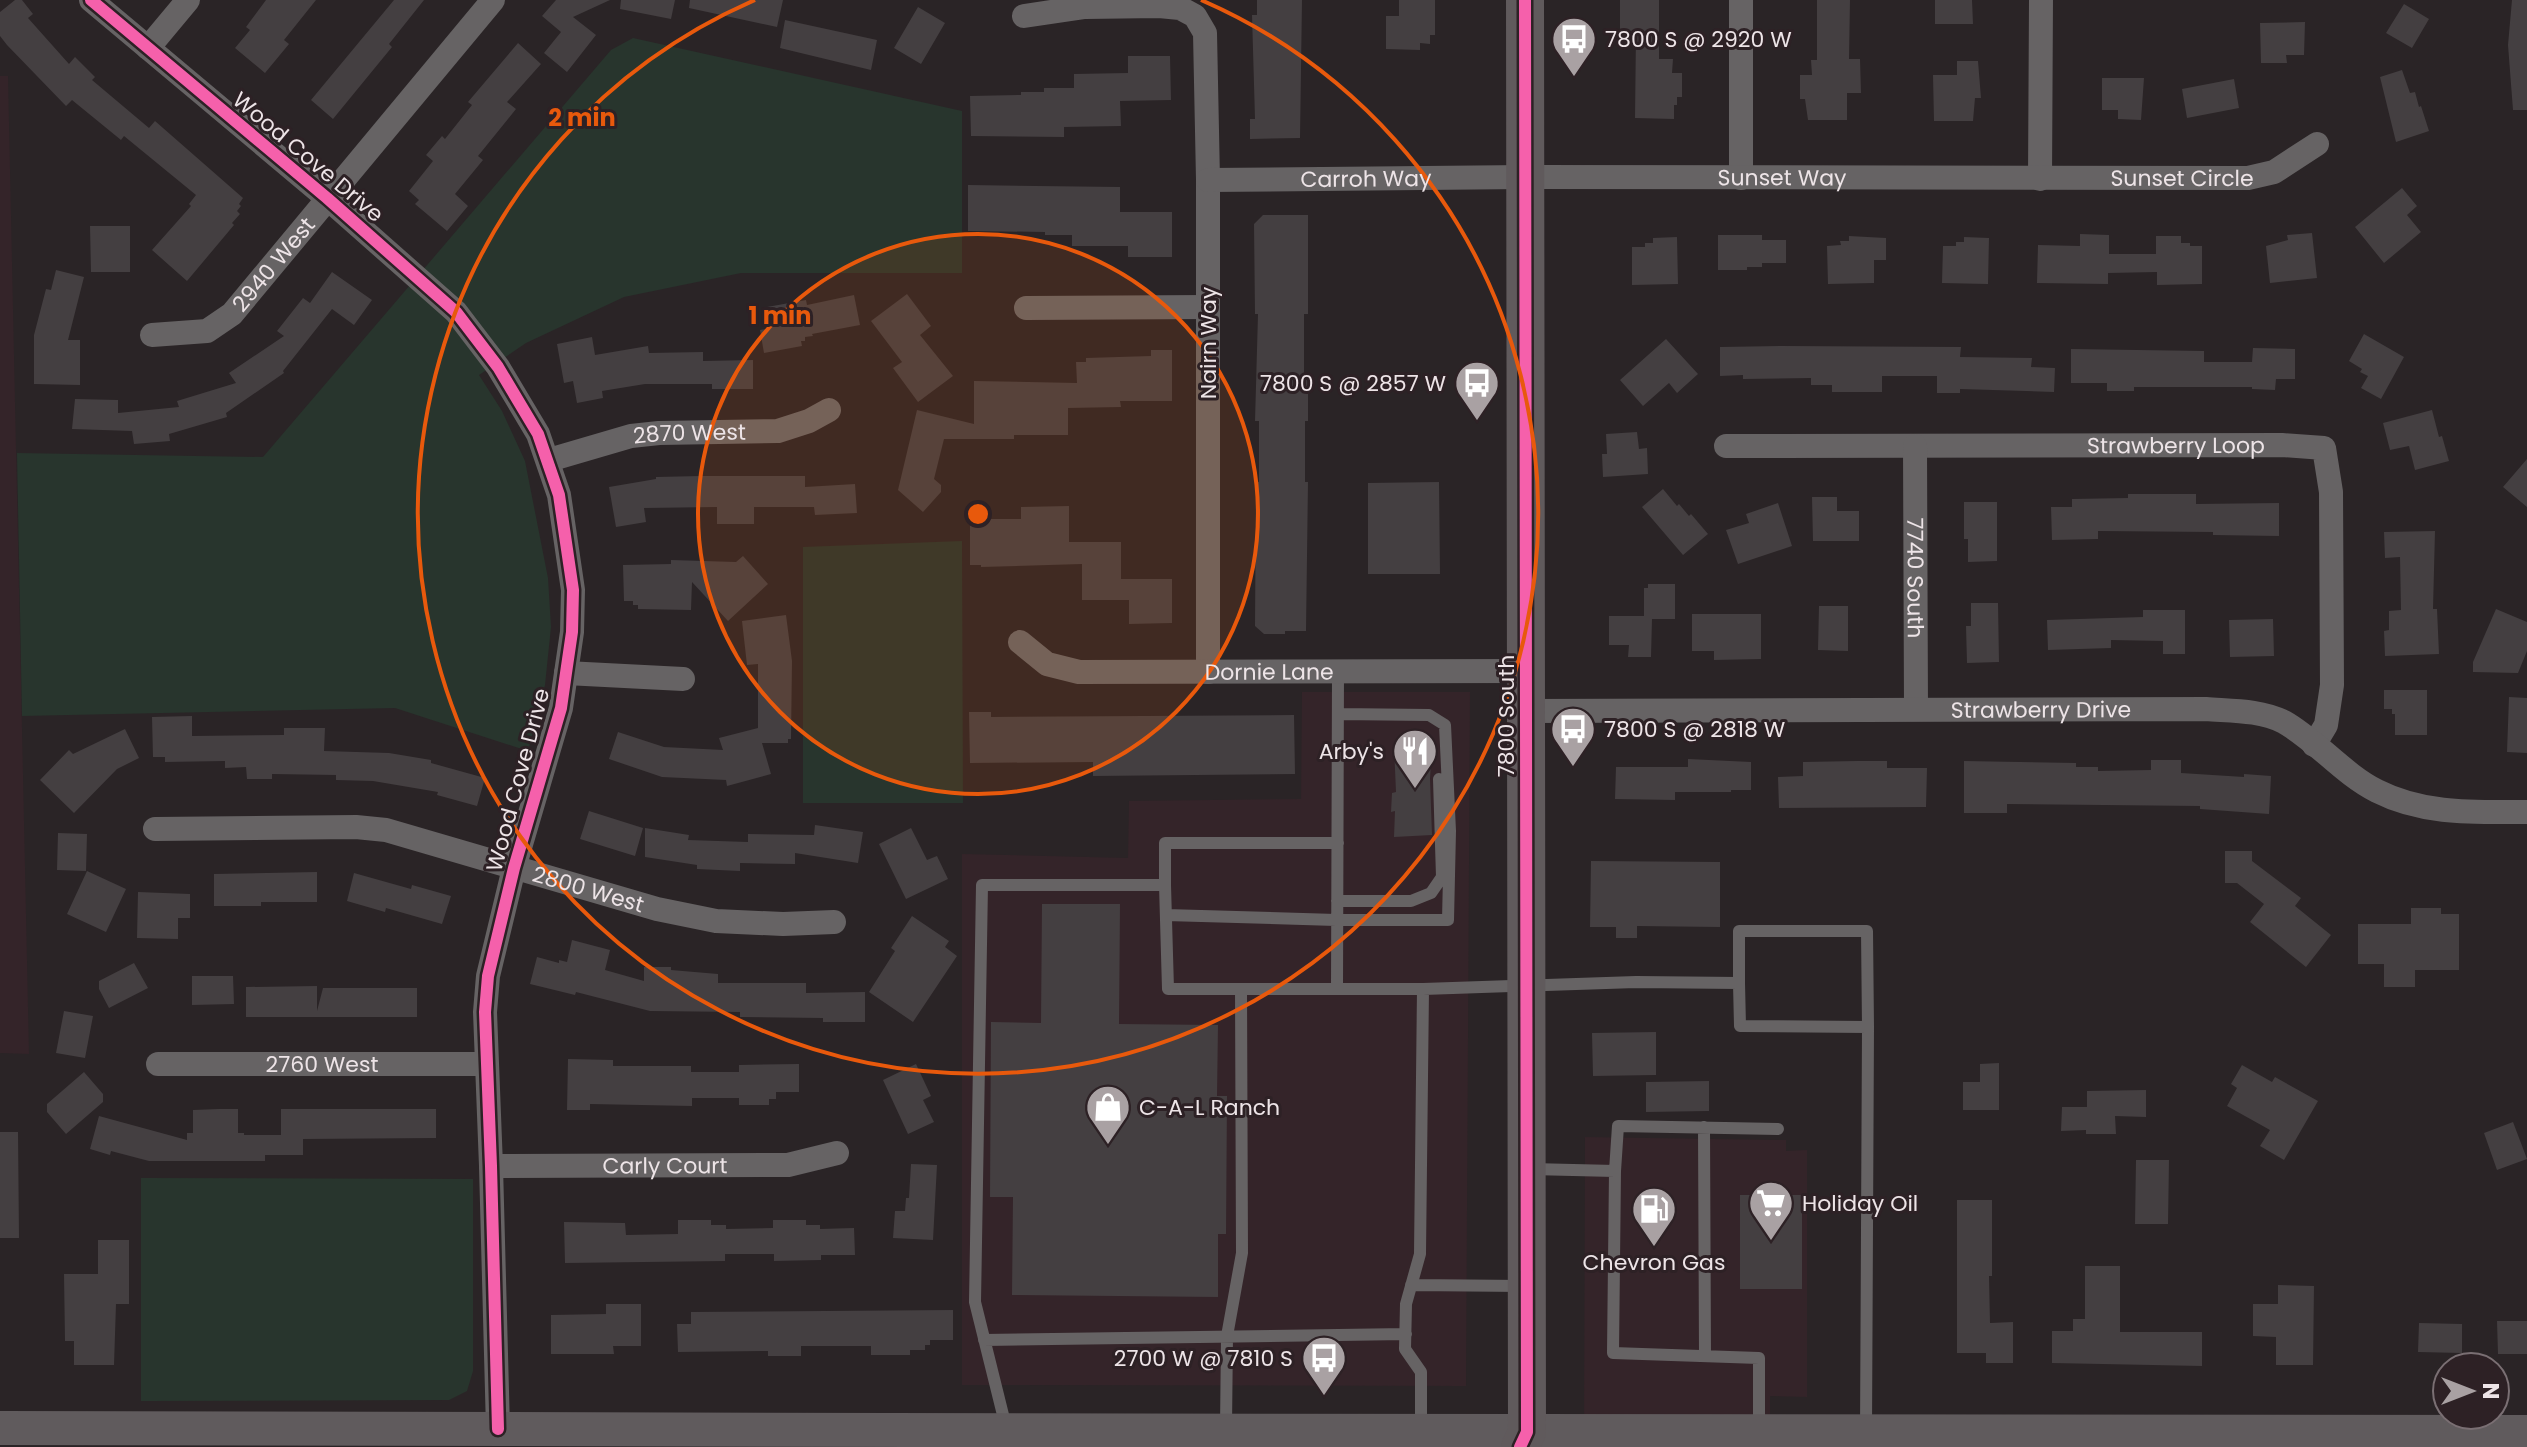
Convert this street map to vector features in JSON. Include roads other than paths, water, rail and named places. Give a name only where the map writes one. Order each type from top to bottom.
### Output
[{"type":"main road","name":"7800 South","points":[[1525,0],[1528,1442]]},
{"type":"main road","points":[[0,1428],[498,1429],[728,1438],[1007,1430],[1146,1438],[1226,1430],[1313,1439],[1421,1431],[1528,1442],[1779,1438],[1866,1433],[2100,1440],[2527,1432]]},
{"type":"street","name":"Wood Cove Drive","points":[[91,0],[327,198],[456,312],[498,367],[538,434],[559,495],[573,590],[572,632],[561,708],[514,868],[488,976],[485,1012],[498,1429]]},
{"type":"street","points":[[148,48],[188,0]]},
{"type":"street","name":"2940 West","points":[[152,335],[207,331],[232,314],[493,0]]},
{"type":"street","points":[[1741,0],[1741,178]]},
{"type":"street","points":[[2040,179],[2041,0]]},
{"type":"street","name":"Nairn Way","points":[[1024,16],[1085,7],[1159,6],[1180,8],[1195,16],[1205,33],[1208,672]]},
{"type":"street","name":"Sunset Circle","points":[[2040,179],[2248,178],[2274,172],[2317,144]]},
{"type":"street","name":"Sunset Way","points":[[1525,177],[2040,179]]},
{"type":"street","name":"Carroh Way","points":[[1208,180],[1525,177]]},
{"type":"street","points":[[1026,308],[1208,307]]},
{"type":"street","name":"2870 West","points":[[549,460],[631,436],[778,431],[809,421],[829,410]]},
{"type":"street","name":"Strawberry Loop","points":[[1726,446],[2282,445],[2324,448],[2331,492],[2332,685],[2326,725],[2314,745]]},
{"type":"street","name":"7740 South","points":[[1915,446],[1916,709]]},
{"type":"street","name":"Dornie Lane","points":[[1020,642],[1047,664],[1079,672],[1526,671]]},
{"type":"street","points":[[566,673],[683,679]]},
{"type":"street","name":"Strawberry Drive","points":[[1527,711],[2206,709],[2256,712],[2284,722],[2376,791],[2409,805],[2449,811],[2527,812]]},
{"type":"street","name":"2800 West","points":[[155,829],[356,827],[386,830],[657,909],[716,921],[834,922]]},
{"type":"street","name":"2760 West","points":[[158,1064],[486,1064]]},
{"type":"street","name":"Carly Court","points":[[491,1166],[788,1165],[837,1153]]},
{"type":"lane","points":[[1337,989],[1338,672]]},
{"type":"lane","points":[[1166,915],[1448,920],[1450,831],[1445,725],[1429,715],[1338,714]]},
{"type":"lane","points":[[1337,901],[1411,901],[1431,893],[1442,877],[1439,766],[1446,749]]},
{"type":"lane","points":[[1338,843],[1165,843],[1168,989],[1423,989],[1636,982],[1739,983]]},
{"type":"lane","points":[[1007,1430],[975,1302],[982,885],[1165,885]]},
{"type":"lane","points":[[1866,1433],[1868,1027],[1867,931],[1739,931],[1740,1026],[1868,1027]]},
{"type":"lane","points":[[1226,1430],[1227,1336],[1242,1253],[1241,989]]},
{"type":"lane","points":[[1421,1431],[1421,1372],[1405,1349],[1406,1304],[1420,1254],[1423,989]]},
{"type":"lane","points":[[1778,1129],[1618,1126],[1613,1353],[1759,1358],[1779,1438]]},
{"type":"lane","points":[[1704,1127],[1705,1356]]},
{"type":"lane","points":[[1527,1169],[1615,1171]]},
{"type":"lane","points":[[1411,1285],[1527,1286]]},
{"type":"lane","points":[[984,1340],[1406,1334]]},
{"type":"place","name":"7800 S @ 2920 W","points":[[1574,78]]},
{"type":"place","name":"7800 S @ 2857 W","points":[[1477,422]]},
{"type":"place","name":"7800 S @ 2818 W","points":[[1573,768]]},
{"type":"place","name":"Arby's","points":[[1415,790]]},
{"type":"place","name":"C-A-L Ranch","points":[[1108,1146]]},
{"type":"place","name":"Holiday Oil","points":[[1771,1242]]},
{"type":"place","name":"Chevron Gas","points":[[1654,1248]]},
{"type":"place","name":"2700 W @ 7810 S","points":[[1324,1397]]}]
